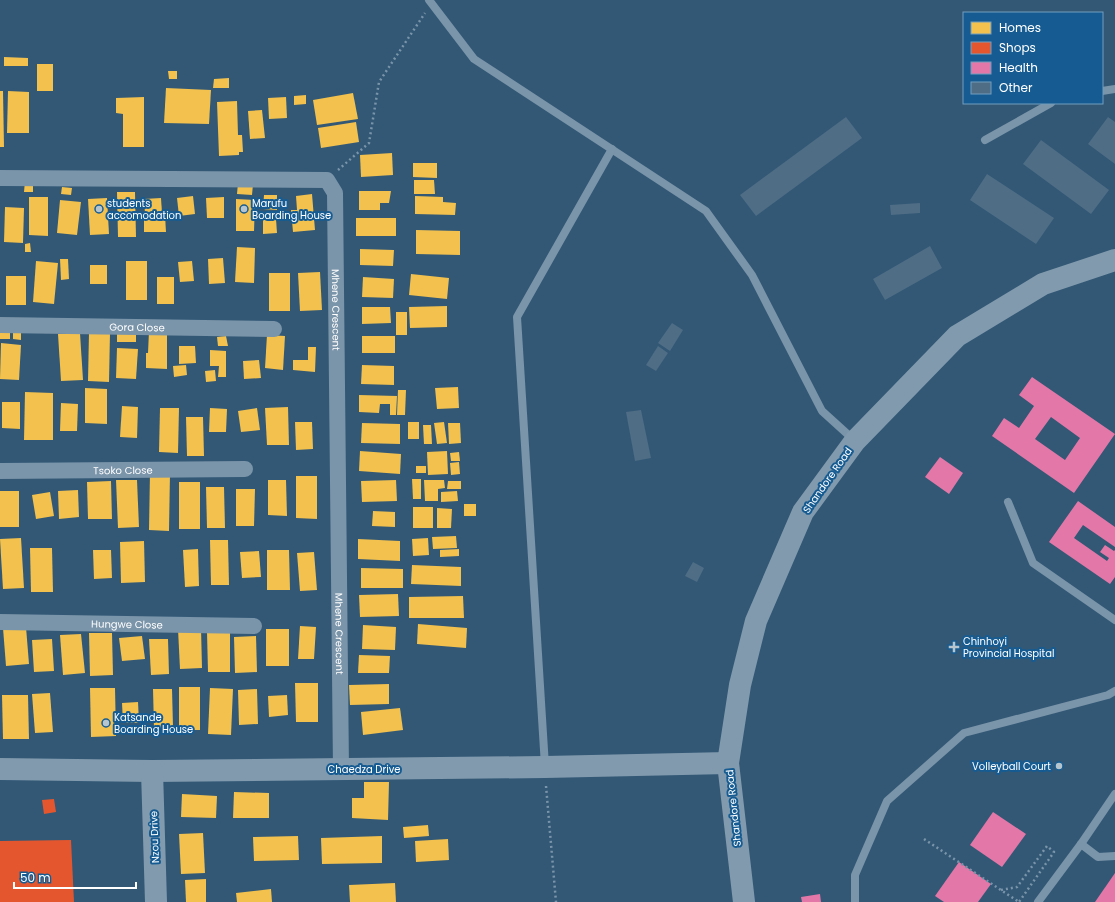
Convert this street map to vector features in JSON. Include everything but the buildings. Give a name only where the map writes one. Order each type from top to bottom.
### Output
[{"type":"street","points":[[0,178],[327,180]]},
{"type":"street","name":"Mhene Crescent","points":[[327,180],[335,192],[341,769]]},
{"type":"street","name":"Shandore Road","points":[[744,902],[728,763],[740,685],[756,620],[803,512],[855,441],[958,336],[1043,284],[1115,260]]},
{"type":"street","name":"Gora Close","points":[[0,325],[274,329]]},
{"type":"street","name":"Tsoko Close","points":[[0,471],[245,470]]},
{"type":"street","name":"Hungwe Close","points":[[0,622],[254,626]]},
{"type":"street","name":"Chaedza Drive","points":[[0,769],[152,771],[545,767],[728,763]]},
{"type":"street","name":"Nzou Drive","points":[[152,771],[156,902]]},
{"type":"lane","points":[[431,2],[474,59],[706,211],[752,275],[822,410],[855,441]]},
{"type":"lane","points":[[1103,91],[1115,88]]},
{"type":"lane","points":[[985,140],[1049,104]]},
{"type":"lane","points":[[545,767],[517,317],[612,149]]},
{"type":"lane","points":[[1008,502],[1033,563],[1115,620]]},
{"type":"lane","points":[[855,902],[855,875],[887,801],[964,733],[1108,695],[1115,691]]},
{"type":"lane","points":[[1038,902],[1082,844],[1115,794]]},
{"type":"lane","points":[[1082,844],[1098,857],[1115,856]]},
{"type":"path","points":[[327,180],[369,143],[380,82],[431,2]]},
{"type":"path","points":[[545,767],[556,902]]},
{"type":"path","points":[[924,839],[1019,902],[1054,852],[1047,846],[1017,887],[1001,890]]},
{"type":"place","name":"students accomodation","points":[[99,209]]},
{"type":"place","name":"Marufu Boarding House","points":[[244,209]]},
{"type":"place","name":"Chinhoyi Provincial Hospital","points":[[954,647]]},
{"type":"place","name":"Katsande Boarding House","points":[[106,723]]},
{"type":"place","name":"Volleyball Court","points":[[1059,766]]}]
